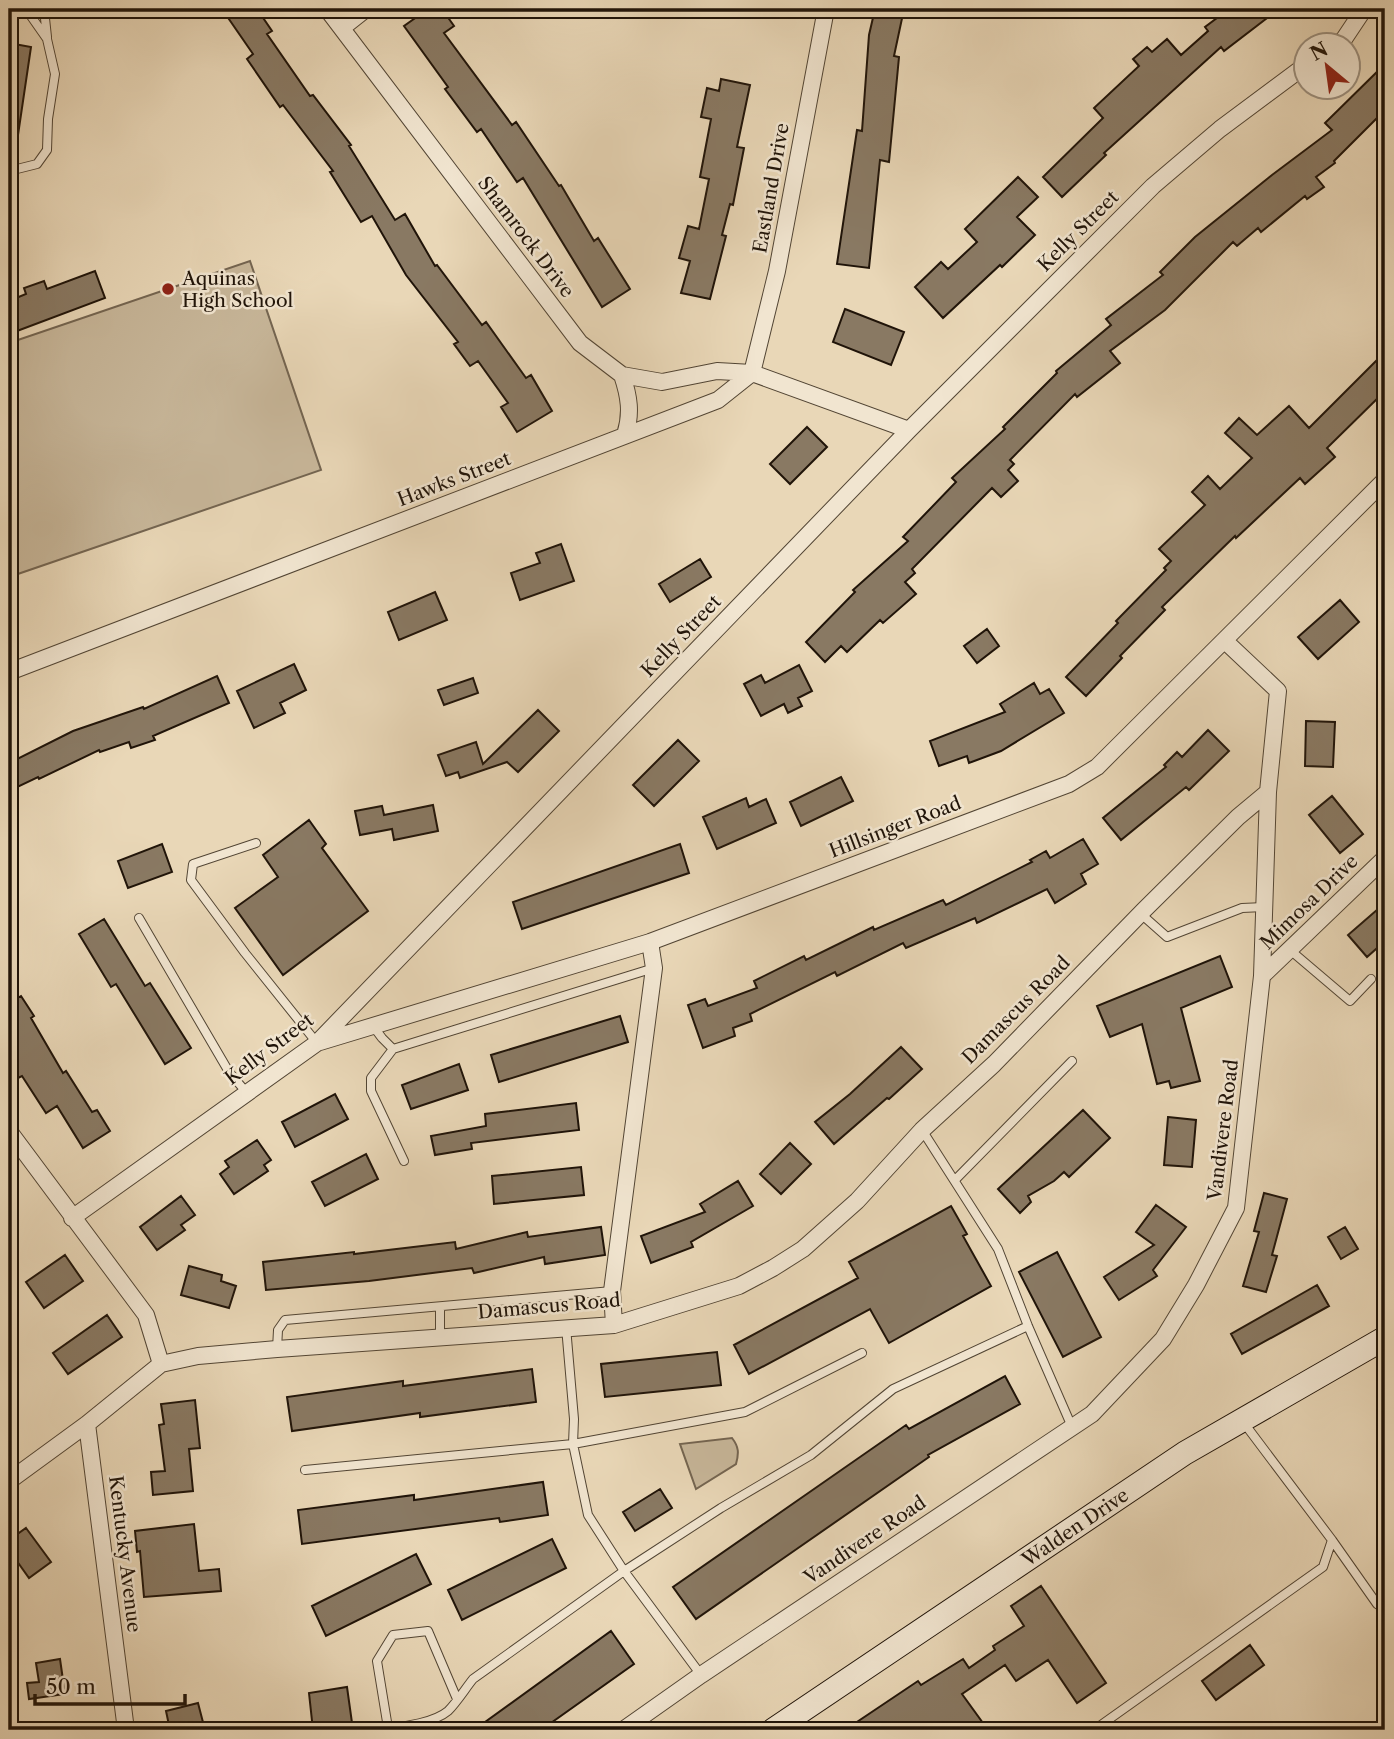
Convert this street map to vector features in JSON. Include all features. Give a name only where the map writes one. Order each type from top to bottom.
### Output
[{"type":"street","name":"Shamrock Drive","points":[[327,9],[580,344],[622,375],[662,382],[717,371],[752,373]]},
{"type":"street","points":[[342,28],[366,9]]},
{"type":"street","name":"Eastland Drive","points":[[752,373],[777,271],[825,9]]},
{"type":"street","points":[[1349,32],[1364,9]]},
{"type":"street","name":"Kelly Street","points":[[72,1218],[317,1043],[909,430],[1153,186],[1220,130],[1292,76]]},
{"type":"street","points":[[752,373],[909,430]]},
{"type":"street","name":"Hawks Street","points":[[9,672],[718,400],[752,373]]},
{"type":"street","points":[[622,375],[630,412],[625,436]]},
{"type":"street","name":"Hillsinger Road","points":[[317,1043],[650,943],[1069,784],[1097,767],[1385,480]]},
{"type":"street","name":"Vandivere Road","points":[[622,1730],[1091,1414],[1163,1339],[1196,1285],[1236,1208],[1262,976],[1268,792],[1278,691],[1226,641]]},
{"type":"street","name":"Damascus Road","points":[[9,1481],[88,1424],[161,1364],[198,1356],[277,1349],[614,1325],[739,1286],[783,1262],[803,1249],[857,1201],[922,1130],[994,1065],[1140,914],[1238,817],[1268,792]]},
{"type":"street","name":"Mimosa Drive","points":[[1262,976],[1385,858]]},
{"type":"street","points":[[614,1325],[612,1292],[654,968],[650,943]]},
{"type":"street","points":[[9,1131],[146,1315],[161,1364]]},
{"type":"street","name":"Walden Drive","points":[[773,1730],[1185,1453],[1385,1338]]},
{"type":"street","name":"Kentucky Avenue","points":[[88,1424],[126,1730]]},
{"type":"lane","points":[[26,9],[47,39]]},
{"type":"lane","points":[[9,171],[37,164],[47,150],[48,119],[55,74],[44,9]]},
{"type":"lane","points":[[256,843],[193,864],[191,880],[317,1043]]},
{"type":"lane","points":[[1140,914],[1167,937],[1242,908],[1264,907]]},
{"type":"lane","points":[[139,918],[229,1072],[247,1093]]},
{"type":"lane","points":[[1290,950],[1350,1001],[1371,979]]},
{"type":"lane","points":[[404,1161],[371,1091],[371,1078],[393,1049],[654,968]]},
{"type":"lane","points":[[373,1026],[393,1049]]},
{"type":"lane","points":[[955,1180],[1072,1060]]},
{"type":"lane","points":[[922,1130],[998,1249],[1072,1427]]},
{"type":"lane","points":[[277,1349],[278,1330],[285,1320],[612,1292]]},
{"type":"lane","points":[[440,1307],[440,1336]]},
{"type":"lane","points":[[457,1699],[428,1632],[393,1635],[377,1661],[388,1728],[409,1727],[446,1712],[457,1699],[473,1679],[624,1572],[721,1508],[811,1455],[893,1389],[1028,1326]]},
{"type":"lane","points":[[566,1327],[574,1419],[573,1444],[587,1515],[624,1572],[701,1675]]},
{"type":"lane","points":[[305,1470],[573,1444],[745,1412],[862,1353]]},
{"type":"lane","points":[[1242,1420],[1377,1604],[1385,1609]]},
{"type":"lane","points":[[1094,1730],[1323,1567],[1332,1540]]},
{"type":"shaded area","points":[[250,261],[321,470],[9,577],[9,343]]},
{"type":"shaded area","points":[[732,1438],[738,1450],[736,1464],[696,1489],[680,1444]]},
{"type":"building","points":[[222,9],[257,9],[272,31],[267,34],[310,96],[313,95],[351,145],[349,146],[395,220],[405,214],[435,266],[437,265],[482,325],[486,322],[526,378],[531,375],[552,411],[517,432],[501,407],[508,403],[478,361],[470,366],[454,344],[458,342],[406,275],[372,216],[361,222],[330,172],[333,171],[283,105],[280,107],[247,59],[253,54]]},
{"type":"building","points":[[428,9],[442,9],[454,26],[444,33],[512,125],[516,122],[559,186],[561,185],[594,241],[598,238],[630,289],[602,307],[523,178],[517,182],[481,129],[477,132],[404,26]]},
{"type":"building","points":[[875,9],[904,9],[894,56],[899,57],[889,162],[880,160],[869,268],[837,264],[857,130],[862,131],[869,35]]},
{"type":"building","points":[[1229,9],[1279,9],[1224,51],[1221,47],[1104,153],[1106,155],[1062,197],[1043,177],[1103,118],[1094,108],[1139,66],[1133,59],[1147,47],[1152,52],[1167,39],[1181,55],[1208,31],[1205,27]]},
{"type":"building","points":[[9,43],[31,47],[18,135],[9,135]]},
{"type":"building","points":[[1385,64],[1385,110],[1335,163],[1316,177],[1324,187],[1307,199],[1305,196],[1261,232],[1258,228],[1237,246],[1233,242],[1165,310],[1110,351],[1120,363],[1077,397],[1075,394],[1010,460],[1014,464],[1008,470],[1018,481],[1001,497],[992,488],[912,569],[915,573],[905,582],[916,594],[883,623],[880,620],[847,652],[841,646],[825,662],[806,642],[855,592],[853,590],[908,541],[903,537],[956,482],[952,478],[1005,429],[1003,427],[1057,373],[1056,371],[1111,325],[1106,319],[1163,275],[1160,272],[1195,237],[1332,130],[1325,123],[1346,102],[1362,102],[1362,87]]},
{"type":"building","points":[[721,79],[750,85],[737,147],[744,148],[733,205],[730,204],[722,235],[726,236],[710,299],[681,293],[690,261],[679,258],[688,226],[699,229],[709,179],[700,177],[711,119],[701,117],[707,88],[719,91]]},
{"type":"building","points":[[1018,177],[1038,197],[1017,217],[1035,235],[943,318],[915,287],[941,262],[948,269],[977,242],[965,229]]},
{"type":"building","points":[[95,271],[105,298],[9,334],[9,301],[26,294],[24,288],[44,281],[47,289]]},
{"type":"building","points":[[845,309],[904,332],[891,365],[833,342]]},
{"type":"building","points":[[1385,352],[1385,391],[1327,448],[1335,457],[1305,484],[1300,478],[1236,538],[1235,536],[1162,607],[1165,610],[1086,696],[1066,677],[1166,570],[1164,568],[1171,561],[1159,549],[1205,505],[1192,492],[1208,476],[1220,489],[1252,458],[1225,433],[1239,418],[1257,435],[1289,406],[1309,428]]},
{"type":"building","points":[[807,427],[827,447],[790,484],[770,464]]},
{"type":"building","points":[[561,544],[574,581],[520,600],[511,573],[540,563],[536,553]]},
{"type":"building","points":[[700,559],[711,577],[670,602],[659,584]]},
{"type":"building","points":[[435,592],[447,620],[399,640],[388,612]]},
{"type":"building","points":[[1340,600],[1359,622],[1318,659],[1298,637]]},
{"type":"building","points":[[987,629],[999,646],[977,663],[964,646]]},
{"type":"building","points":[[294,664],[306,690],[280,703],[285,713],[254,728],[237,691]]},
{"type":"building","points":[[799,665],[812,691],[798,698],[802,706],[788,713],[784,704],[761,716],[744,684],[761,675],[765,683]]},
{"type":"building","points":[[217,676],[229,703],[153,736],[155,740],[131,748],[129,742],[100,752],[99,750],[9,791],[9,763],[73,731],[143,707],[144,709]]},
{"type":"building","points":[[473,678],[478,693],[444,705],[438,690]]},
{"type":"building","points":[[1034,683],[1040,694],[1049,689],[1064,713],[1001,751],[969,763],[967,756],[939,766],[930,741],[1005,712],[1000,704]]},
{"type":"building","points":[[538,710],[559,731],[518,772],[507,762],[460,778],[458,772],[446,776],[438,755],[476,742],[483,764]]},
{"type":"building","points":[[1306,721],[1335,722],[1333,767],[1305,766]]},
{"type":"building","points":[[1208,730],[1229,751],[1189,790],[1186,787],[1121,840],[1103,818],[1166,767],[1164,765],[1177,752],[1182,757]]},
{"type":"building","points":[[678,740],[699,761],[654,806],[633,785]]},
{"type":"building","points":[[841,777],[853,801],[801,826],[790,802]]},
{"type":"building","points":[[1332,796],[1363,834],[1340,853],[1309,815]]},
{"type":"building","points":[[746,798],[749,807],[766,799],[776,823],[717,849],[703,817]]},
{"type":"building","points":[[433,805],[438,831],[394,840],[392,829],[360,835],[355,811],[382,806],[384,815]]},
{"type":"building","points":[[309,820],[326,844],[322,848],[368,911],[283,975],[235,908],[278,877],[263,855]]},
{"type":"building","points":[[1083,839],[1098,864],[1081,874],[1086,884],[1055,903],[1047,889],[977,923],[975,918],[906,948],[903,943],[837,976],[835,972],[750,1014],[752,1021],[733,1028],[735,1036],[703,1048],[688,1005],[705,999],[708,1006],[757,988],[754,981],[804,956],[806,960],[873,927],[874,930],[943,900],[946,905],[1032,862],[1030,860],[1046,851],[1050,858]]},
{"type":"building","points":[[162,844],[172,872],[128,888],[118,861]]},
{"type":"building","points":[[680,844],[689,873],[522,929],[513,902]]},
{"type":"building","points":[[1385,903],[1385,941],[1367,957],[1348,935]]},
{"type":"building","points":[[104,919],[145,986],[150,983],[191,1048],[165,1064],[116,984],[111,987],[79,934]]},
{"type":"building","points":[[1220,956],[1232,987],[1181,1008],[1200,1081],[1171,1088],[1169,1081],[1157,1084],[1142,1024],[1110,1037],[1097,1006]]},
{"type":"building","points":[[21,996],[63,1073],[66,1071],[92,1112],[97,1110],[110,1131],[83,1148],[57,1106],[46,1113],[22,1076],[16,1079],[9,1067],[9,1003]]},
{"type":"building","points":[[620,1016],[628,1042],[499,1082],[491,1055]]},
{"type":"building","points":[[901,1047],[922,1069],[834,1144],[815,1122]]},
{"type":"building","points":[[459,1064],[468,1090],[411,1109],[402,1085]]},
{"type":"building","points":[[335,1094],[348,1119],[295,1147],[282,1122]]},
{"type":"building","points":[[576,1103],[579,1130],[471,1143],[472,1149],[435,1155],[431,1136],[486,1126],[485,1114]]},
{"type":"building","points":[[1083,1110],[1110,1138],[1069,1177],[1064,1172],[1028,1196],[1031,1202],[1020,1213],[998,1189]]},
{"type":"building","points":[[1168,1117],[1196,1120],[1192,1167],[1164,1165]]},
{"type":"building","points":[[257,1140],[271,1160],[264,1165],[268,1171],[234,1194],[220,1174],[229,1167],[225,1161]]},
{"type":"building","points":[[790,1143],[811,1164],[781,1194],[760,1174]]},
{"type":"building","points":[[366,1154],[378,1179],[325,1206],[312,1182]]},
{"type":"building","points":[[581,1167],[584,1195],[494,1204],[492,1176]]},
{"type":"building","points":[[738,1181],[753,1206],[691,1242],[693,1247],[651,1263],[641,1236],[705,1212],[700,1204]]},
{"type":"building","points":[[1264,1193],[1287,1199],[1272,1255],[1277,1256],[1266,1292],[1243,1286],[1259,1232],[1254,1231]]},
{"type":"building","points":[[181,1196],[195,1215],[181,1225],[185,1230],[157,1250],[140,1227]]},
{"type":"building","points":[[1156,1205],[1186,1227],[1153,1270],[1157,1276],[1119,1300],[1104,1277],[1154,1245],[1136,1232]]},
{"type":"building","points":[[951,1206],[967,1234],[963,1236],[991,1286],[889,1343],[870,1309],[749,1374],[734,1345],[858,1278],[849,1262]]},
{"type":"building","points":[[601,1227],[605,1255],[545,1264],[544,1257],[474,1273],[472,1268],[266,1290],[263,1262],[455,1242],[456,1249],[527,1232],[528,1237]]},
{"type":"building","points":[[1345,1227],[1358,1249],[1341,1259],[1328,1237]]},
{"type":"building","points":[[1057,1252],[1101,1337],[1063,1357],[1019,1272]]},
{"type":"building","points":[[65,1255],[83,1281],[44,1308],[26,1282]]},
{"type":"building","points":[[189,1266],[222,1275],[221,1281],[236,1286],[229,1308],[181,1295]]},
{"type":"building","points":[[1317,1285],[1329,1306],[1242,1354],[1231,1334]]},
{"type":"building","points":[[107,1315],[122,1337],[68,1374],[53,1353]]},
{"type":"building","points":[[717,1352],[721,1385],[605,1397],[601,1364]]},
{"type":"building","points":[[532,1369],[536,1402],[420,1417],[420,1413],[292,1431],[287,1397],[403,1381],[403,1386]]},
{"type":"building","points":[[1005,1376],[1020,1404],[928,1455],[929,1457],[696,1619],[673,1587],[906,1425],[909,1429]]},
{"type":"building","points":[[195,1400],[200,1448],[189,1449],[193,1491],[153,1495],[151,1472],[165,1471],[159,1425],[164,1424],[161,1404]]},
{"type":"building","points":[[543,1482],[548,1515],[500,1522],[499,1518],[302,1544],[298,1510],[414,1495],[414,1500]]},
{"type":"building","points":[[660,1489],[672,1508],[635,1531],[623,1512]]},
{"type":"building","points":[[194,1524],[199,1571],[219,1569],[221,1591],[144,1597],[140,1551],[137,1552],[135,1531]]},
{"type":"building","points":[[26,1528],[51,1562],[29,1578],[9,1550],[9,1540]]},
{"type":"building","points":[[552,1539],[566,1568],[462,1620],[448,1590]]},
{"type":"building","points":[[416,1554],[431,1584],[326,1636],[312,1606]]},
{"type":"building","points":[[1041,1586],[1106,1683],[1077,1703],[1048,1660],[1016,1681],[1005,1665],[962,1694],[988,1730],[845,1730],[918,1681],[921,1685],[963,1659],[969,1668],[995,1650],[993,1646],[1024,1626],[1011,1606]]},
{"type":"building","points":[[611,1631],[634,1664],[541,1730],[474,1730]]},
{"type":"building","points":[[1250,1645],[1264,1665],[1216,1700],[1202,1681]]},
{"type":"building","points":[[60,1659],[65,1694],[29,1699],[27,1683],[39,1682],[36,1663]]},
{"type":"building","points":[[347,1687],[353,1730],[313,1730],[309,1693]]},
{"type":"building","points":[[198,1703],[205,1730],[170,1730],[166,1711]]},
{"type":"place","name":"Aquinas High School","points":[[168,289]]}]
